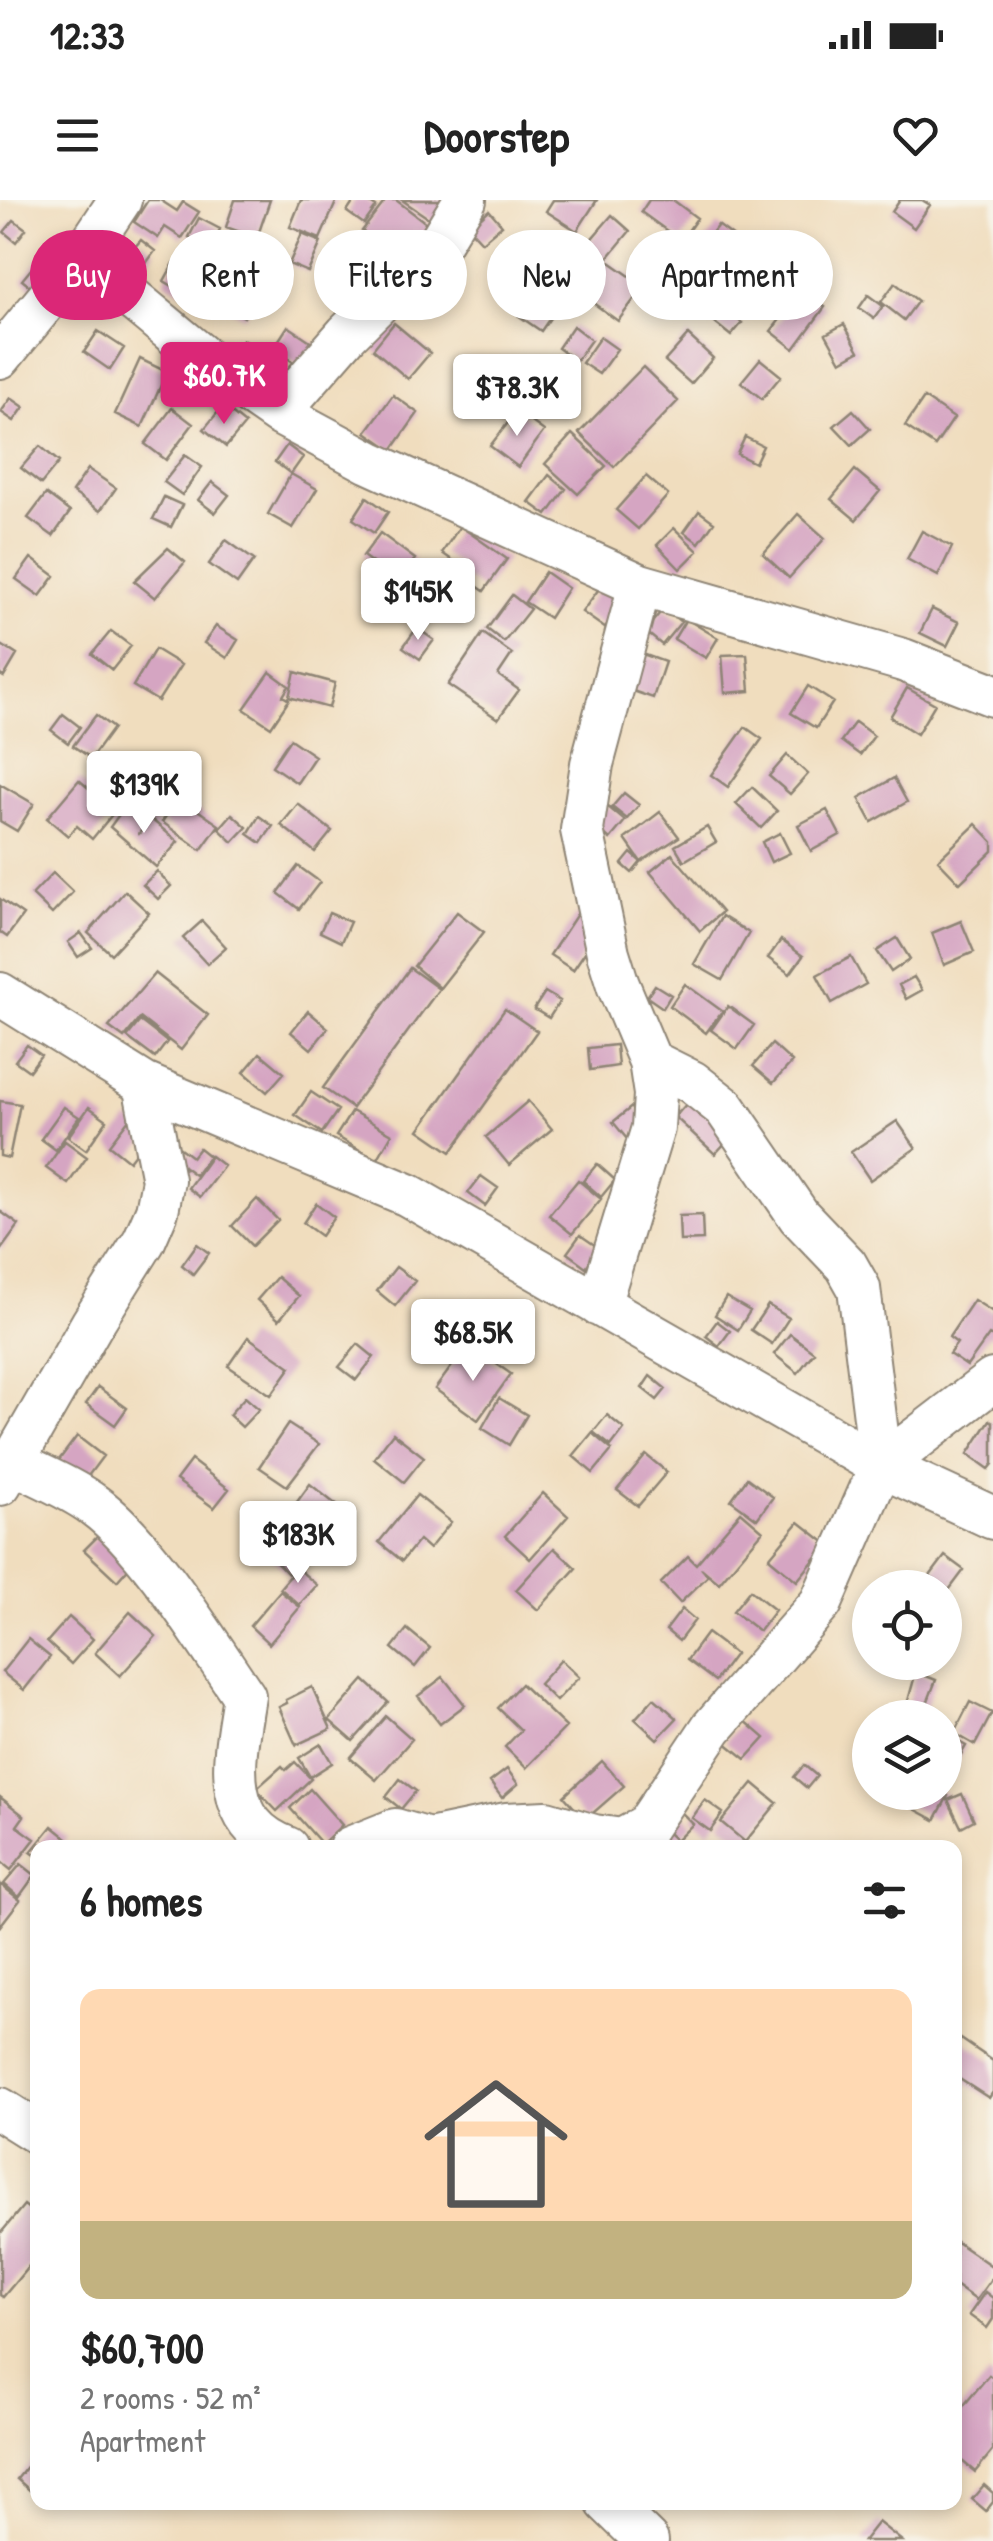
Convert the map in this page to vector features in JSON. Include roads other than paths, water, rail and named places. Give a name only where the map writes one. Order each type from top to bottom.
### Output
[{"type":"street","points":[[100,230],[120,200]]},
{"type":"street","points":[[278,413],[347,334],[439,242],[465,200]]},
{"type":"street","points":[[147,311],[278,413],[369,462],[640,586],[902,660],[993,695]]},
{"type":"street","points":[[0,357],[30,320]]},
{"type":"street","points":[[599,1305],[652,1128],[656,1094],[650,1061],[618,985],[582,830],[592,764],[640,586]]},
{"type":"street","points":[[0,994],[144,1084],[408,1195],[881,1466],[993,1518]]},
{"type":"street","points":[[650,1061],[692,1082],[725,1108],[798,1216],[846,1266],[859,1288],[881,1466]]},
{"type":"street","points":[[144,1084],[162,1180],[157,1212],[144,1241],[7,1473],[95,1506],[141,1552],[207,1642],[244,1696],[232,1768],[238,1803],[268,1840]]},
{"type":"street","points":[[370,1840],[394,1830],[429,1840],[506,1824],[546,1822],[622,1840],[646,1827],[712,1728],[821,1602],[881,1466],[993,1380]]},
{"type":"street","points":[[0,2109],[30,2128]]},
{"type":"street","points":[[615,2510],[647,2541]]}]
